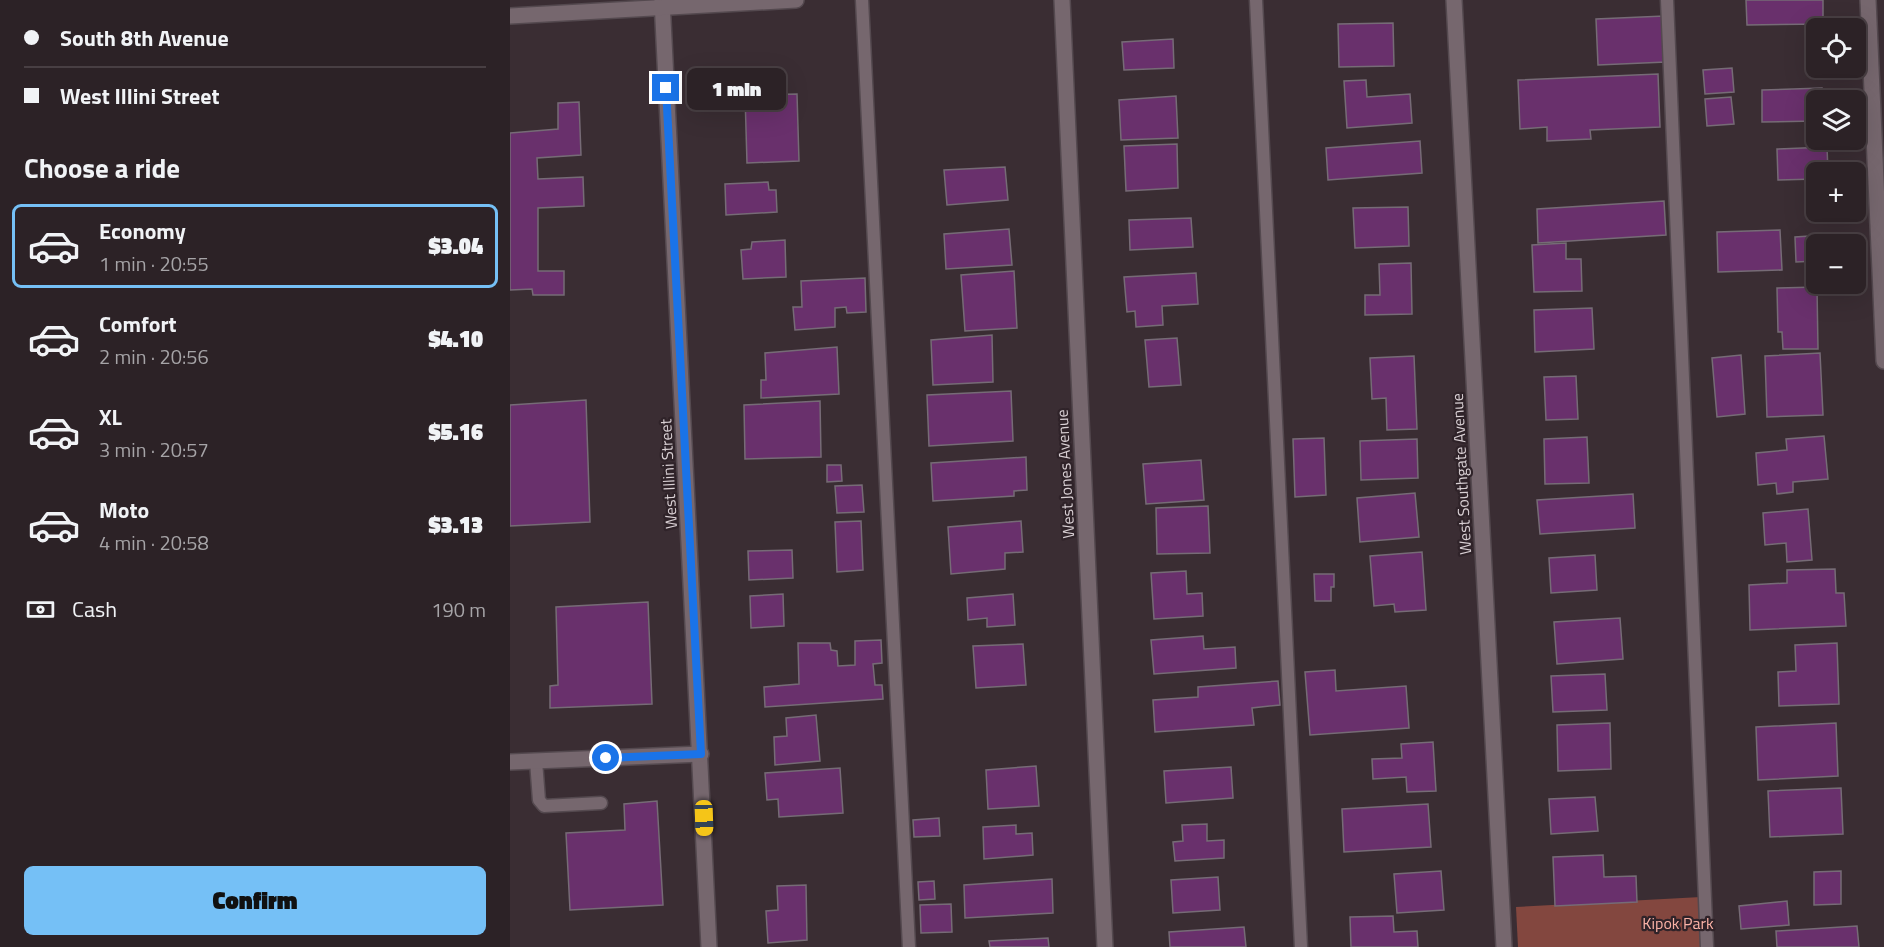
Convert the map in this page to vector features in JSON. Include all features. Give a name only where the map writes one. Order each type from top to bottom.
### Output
[{"type":"street","points":[[510,16],[662,4],[796,0]]},
{"type":"street","name":"West Jones Avenue","points":[[1062,0],[1105,947]]},
{"type":"street","name":"West Southgate Avenue","points":[[1454,0],[1504,947]]},
{"type":"street","points":[[1868,0],[1884,361]]},
{"type":"street","name":"West Illini Street","points":[[662,4],[709,947]]},
{"type":"street","points":[[510,762],[701,754]]},
{"type":"lane","points":[[862,0],[909,947]]},
{"type":"lane","points":[[1256,0],[1301,947]]},
{"type":"lane","points":[[1667,0],[1707,947]]},
{"type":"lane","points":[[536,761],[538,800],[544,806],[601,803]]},
{"type":"green space","name":"Kipok Park","points":[[1701,897],[1703,947],[1518,947],[1516,907]]},
{"type":"building","points":[[1746,0],[1823,0],[1823,18],[1806,18],[1806,24],[1747,25]]},
{"type":"building","points":[[1664,16],[1666,62],[1598,65],[1596,19]]},
{"type":"building","points":[[1393,23],[1394,66],[1339,67],[1338,24]]},
{"type":"building","points":[[1173,39],[1174,68],[1124,70],[1122,42]]},
{"type":"building","points":[[1732,68],[1734,92],[1705,94],[1703,70]]},
{"type":"building","points":[[1658,74],[1660,127],[1590,130],[1591,139],[1547,141],[1547,127],[1520,129],[1518,80]]},
{"type":"building","points":[[1366,80],[1367,97],[1410,94],[1412,123],[1347,128],[1344,81]]},
{"type":"building","points":[[1822,88],[1822,90],[1806,90],[1806,121],[1762,122],[1762,90]]},
{"type":"building","points":[[797,94],[799,161],[747,163],[745,95]]},
{"type":"building","points":[[1176,96],[1178,138],[1121,140],[1119,100]]},
{"type":"building","points":[[1731,97],[1734,124],[1707,126],[1705,99]]},
{"type":"building","points":[[579,102],[581,155],[537,158],[538,179],[583,177],[584,206],[538,208],[538,271],[564,271],[564,295],[533,295],[532,289],[510,290],[510,133],[558,129],[558,103]]},
{"type":"building","points":[[1420,141],[1422,173],[1328,180],[1326,148]]},
{"type":"building","points":[[1177,144],[1178,188],[1126,191],[1124,146]]},
{"type":"building","points":[[1777,149],[1827,150],[1828,162],[1806,162],[1806,179],[1778,180]]},
{"type":"building","points":[[1005,167],[1008,200],[947,205],[944,170]]},
{"type":"building","points":[[768,182],[769,190],[776,190],[777,212],[726,215],[725,184]]},
{"type":"building","points":[[1664,201],[1666,235],[1538,243],[1537,209]]},
{"type":"building","points":[[1408,207],[1409,246],[1355,248],[1353,208]]},
{"type":"building","points":[[1191,218],[1193,247],[1130,250],[1129,220]]},
{"type":"building","points":[[1009,229],[1012,265],[946,269],[944,234]]},
{"type":"building","points":[[1780,230],[1782,270],[1718,272],[1717,232]]},
{"type":"building","points":[[1806,236],[1806,262],[1796,262],[1795,237]]},
{"type":"building","points":[[785,240],[786,277],[743,279],[741,250],[751,249],[752,242]]},
{"type":"building","points":[[1566,243],[1566,259],[1581,259],[1582,291],[1534,292],[1532,245]]},
{"type":"building","points":[[1411,263],[1412,314],[1365,315],[1365,295],[1380,295],[1379,264]]},
{"type":"building","points":[[1014,271],[1017,328],[965,331],[961,275]]},
{"type":"building","points":[[1196,273],[1198,304],[1162,306],[1163,325],[1136,327],[1135,311],[1127,312],[1124,277]]},
{"type":"building","points":[[865,278],[866,312],[847,313],[846,307],[835,308],[835,327],[795,330],[793,307],[802,307],[801,281]]},
{"type":"building","points":[[1806,287],[1806,294],[1817,294],[1818,349],[1783,349],[1782,332],[1778,332],[1777,288]]},
{"type":"building","points":[[1592,308],[1594,349],[1535,352],[1534,310]]},
{"type":"building","points":[[992,335],[993,382],[933,385],[931,340]]},
{"type":"building","points":[[1177,338],[1181,385],[1149,387],[1145,340]]},
{"type":"building","points":[[837,347],[839,394],[761,398],[761,380],[766,380],[765,353]]},
{"type":"building","points":[[1820,353],[1823,415],[1767,417],[1765,356]]},
{"type":"building","points":[[1741,355],[1745,414],[1717,417],[1712,358]]},
{"type":"building","points":[[1414,356],[1417,429],[1387,430],[1386,398],[1372,399],[1370,358]]},
{"type":"building","points":[[1576,376],[1578,419],[1546,420],[1544,377]]},
{"type":"building","points":[[1011,391],[1013,441],[929,446],[927,395]]},
{"type":"building","points":[[586,400],[590,522],[510,526],[510,405]]},
{"type":"building","points":[[820,401],[821,457],[745,459],[744,405]]},
{"type":"building","points":[[1824,436],[1828,479],[1793,482],[1793,492],[1777,494],[1776,483],[1758,485],[1756,453],[1787,450],[1786,439]]},
{"type":"building","points":[[1587,437],[1589,483],[1545,484],[1544,439]]},
{"type":"building","points":[[1324,438],[1326,495],[1295,497],[1293,439]]},
{"type":"building","points":[[1417,439],[1418,478],[1361,480],[1360,441]]},
{"type":"building","points":[[1026,457],[1027,490],[1014,491],[1014,496],[933,501],[931,463]]},
{"type":"building","points":[[1201,460],[1204,500],[1146,504],[1143,464]]},
{"type":"building","points":[[827,465],[841,465],[842,481],[827,482]]},
{"type":"building","points":[[862,485],[864,512],[837,513],[835,486]]},
{"type":"building","points":[[1415,493],[1419,537],[1360,542],[1357,498]]},
{"type":"building","points":[[1633,494],[1635,528],[1540,534],[1537,500]]},
{"type":"building","points":[[1208,506],[1210,553],[1157,554],[1156,508]]},
{"type":"building","points":[[1808,509],[1812,560],[1787,562],[1786,543],[1765,545],[1763,513]]},
{"type":"building","points":[[861,521],[863,570],[837,572],[835,522]]},
{"type":"building","points":[[1021,521],[1023,552],[1005,553],[1005,569],[951,574],[948,527]]},
{"type":"building","points":[[792,550],[793,578],[749,580],[748,551]]},
{"type":"building","points":[[1422,552],[1426,610],[1395,612],[1394,604],[1374,606],[1370,556]]},
{"type":"building","points":[[1595,555],[1597,590],[1551,593],[1549,558]]},
{"type":"building","points":[[1835,569],[1836,593],[1844,593],[1846,626],[1750,630],[1749,585],[1787,583],[1787,570]]},
{"type":"building","points":[[1186,571],[1187,594],[1202,593],[1203,616],[1154,619],[1151,573]]},
{"type":"building","points":[[1314,574],[1334,574],[1331,601],[1315,601]]},
{"type":"building","points":[[783,594],[784,626],[751,628],[750,596]]},
{"type":"building","points":[[1013,594],[1015,625],[987,627],[987,618],[968,620],[967,598]]},
{"type":"building","points":[[648,602],[652,704],[550,708],[550,686],[558,685],[556,607]]},
{"type":"building","points":[[1620,618],[1623,659],[1557,664],[1554,622]]},
{"type":"building","points":[[1203,636],[1204,649],[1235,647],[1236,668],[1154,674],[1151,640]]},
{"type":"building","points":[[881,640],[882,663],[873,664],[875,685],[882,685],[883,699],[765,707],[764,687],[799,684],[798,643],[830,643],[831,650],[837,651],[838,666],[855,665],[855,641]]},
{"type":"building","points":[[1837,643],[1839,704],[1779,706],[1778,672],[1796,671],[1795,645]]},
{"type":"building","points":[[1023,644],[1026,685],[976,688],[973,646]]},
{"type":"building","points":[[1335,670],[1336,691],[1406,686],[1409,728],[1310,735],[1305,672]]},
{"type":"building","points":[[1605,674],[1607,710],[1553,712],[1551,676]]},
{"type":"building","points":[[1278,681],[1280,705],[1252,708],[1254,725],[1155,732],[1153,700],[1198,697],[1198,687]]},
{"type":"building","points":[[816,715],[820,761],[775,765],[774,737],[787,736],[786,718]]},
{"type":"building","points":[[1610,723],[1611,769],[1558,771],[1557,725]]},
{"type":"building","points":[[1836,723],[1838,776],[1758,780],[1756,727]]},
{"type":"building","points":[[1433,742],[1436,791],[1407,792],[1406,777],[1373,779],[1372,759],[1402,758],[1401,744]]},
{"type":"building","points":[[1036,766],[1039,806],[988,809],[986,770]]},
{"type":"building","points":[[1231,767],[1233,798],[1166,803],[1164,771]]},
{"type":"building","points":[[840,768],[843,813],[779,817],[778,799],[767,800],[765,773]]},
{"type":"building","points":[[1841,788],[1843,834],[1770,837],[1768,791]]},
{"type":"building","points":[[1595,797],[1598,831],[1551,834],[1549,799]]},
{"type":"building","points":[[657,801],[663,905],[570,910],[566,833],[625,830],[624,804]]},
{"type":"building","points":[[1428,804],[1431,847],[1344,852],[1342,809]]},
{"type":"building","points":[[939,818],[940,836],[914,837],[913,820]]},
{"type":"building","points":[[1207,824],[1207,841],[1224,840],[1224,858],[1175,861],[1173,842],[1183,841],[1182,825]]},
{"type":"building","points":[[1016,825],[1016,834],[1032,833],[1033,855],[984,859],[983,827]]},
{"type":"building","points":[[1603,855],[1604,877],[1636,876],[1637,902],[1555,906],[1553,857]]},
{"type":"building","points":[[1441,871],[1444,910],[1397,913],[1394,874]]},
{"type":"building","points":[[1841,871],[1841,904],[1814,905],[1814,872]]},
{"type":"building","points":[[1218,877],[1220,910],[1173,913],[1171,880]]},
{"type":"building","points":[[1052,879],[1053,913],[965,918],[964,885]]},
{"type":"building","points":[[934,881],[935,899],[919,900],[918,882]]},
{"type":"building","points":[[806,885],[807,940],[768,943],[766,911],[778,910],[777,886]]},
{"type":"building","points":[[1787,901],[1789,925],[1741,929],[1739,906]]},
{"type":"building","points":[[951,904],[952,932],[921,933],[920,905]]},
{"type":"building","points":[[1393,916],[1394,932],[1417,931],[1418,947],[1351,947],[1350,917]]},
{"type":"building","points":[[1857,926],[1859,947],[1777,947],[1776,931]]},
{"type":"building","points":[[1244,927],[1246,947],[1170,947],[1169,932]]},
{"type":"building","points":[[1048,938],[1049,947],[990,947],[989,941]]},
{"type":"route","points":[[606,758],[701,754],[666,88]]}]
